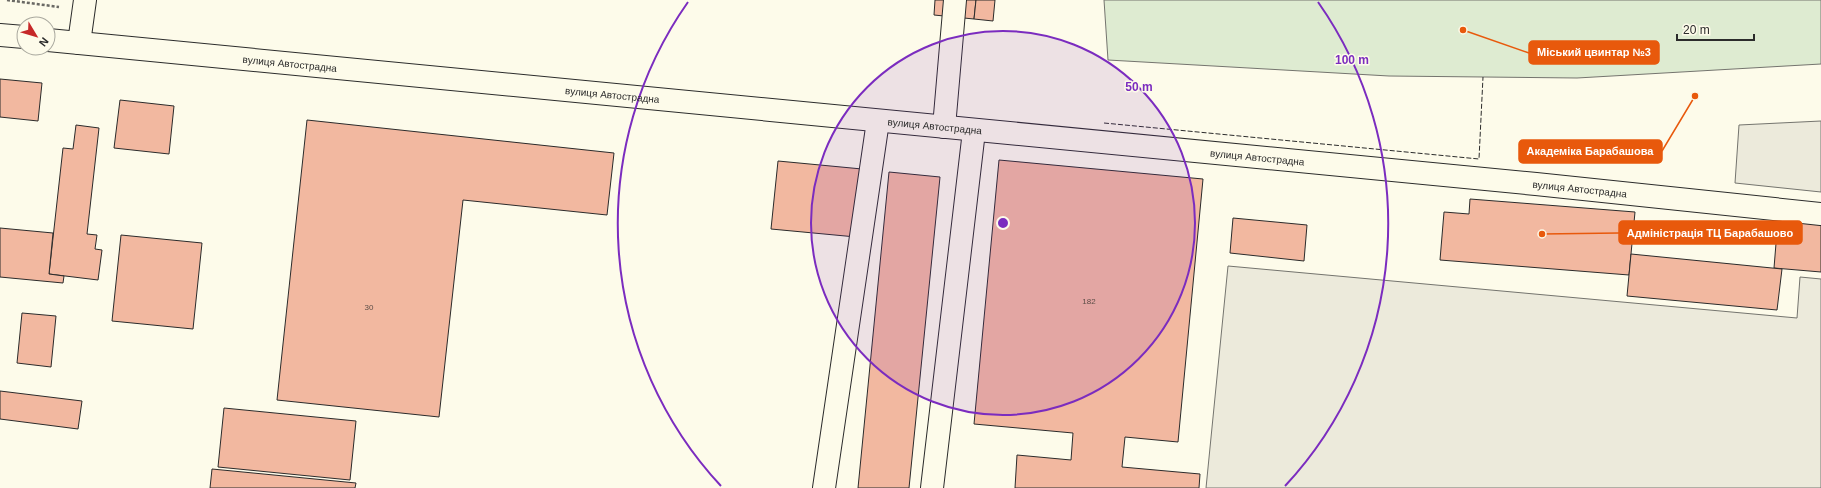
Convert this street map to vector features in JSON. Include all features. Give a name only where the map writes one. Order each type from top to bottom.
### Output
[{"type":"street","points":[[944,127],[955,0]]},
{"type":"street","points":[[79,43],[84,5]]},
{"type":"street","points":[[0,35],[16,36]]},
{"type":"street","name":"вулиця Автострадна","points":[[56,41],[974,131],[1513,182],[1821,214]]},
{"type":"street","points":[[824,488],[878,121]]},
{"type":"street","points":[[932,488],[974,131]]},
{"type":"path","points":[[7,0],[84,5]]},
{"type":"green space","points":[[1104,0],[1821,0],[1821,64],[1577,78],[1389,76],[1108,60]]},
{"type":"shaded area","points":[[1821,121],[1821,192],[1735,183],[1739,125]]},
{"type":"shaded area","points":[[1228,266],[1797,318],[1800,277],[1821,279],[1821,488],[1206,488]]},
{"type":"building","points":[[935,0],[976,0],[974,19],[934,15]]},
{"type":"building","points":[[976,0],[995,0],[993,21],[974,19]]},
{"type":"building","points":[[0,79],[42,83],[38,121],[0,117]]},
{"type":"building","points":[[120,100],[174,106],[169,154],[114,148]]},
{"type":"building","points":[[307,120],[614,153],[607,215],[463,200],[439,417],[277,400]]},
{"type":"building","points":[[76,125],[99,128],[87,234],[97,235],[95,249],[102,250],[98,280],[49,274],[63,148],[73,149]]},
{"type":"building","points":[[999,160],[1203,179],[1178,442],[1125,437],[1122,467],[1200,474],[1199,488],[1015,488],[1017,455],[1071,460],[1073,433],[974,424]]},
{"type":"building","points":[[778,161],[862,169],[856,237],[771,229]]},
{"type":"building","points":[[889,172],[940,177],[909,488],[858,488]]},
{"type":"building","points":[[1470,199],[1635,212],[1629,275],[1440,260],[1444,212],[1469,214]]},
{"type":"building","points":[[1233,218],[1307,225],[1304,261],[1230,253]]},
{"type":"building","points":[[1778,219],[1821,223],[1821,272],[1774,268]]},
{"type":"building","points":[[0,228],[53,233],[49,274],[64,276],[63,283],[0,277]]},
{"type":"building","points":[[121,235],[202,243],[193,329],[112,321]]},
{"type":"building","points":[[1631,254],[1782,269],[1777,310],[1627,296]]},
{"type":"building","points":[[22,313],[56,316],[51,367],[17,363]]},
{"type":"building","points":[[0,391],[82,401],[78,429],[0,419]]},
{"type":"building","points":[[224,408],[356,421],[350,480],[218,467]]},
{"type":"building","points":[[212,469],[356,483],[355,488],[210,488]]},
{"type":"fence","points":[[1104,123],[1479,159],[1483,77]]},
{"type":"place","name":"Міський цвинтар №3","points":[[1463,30]]},
{"type":"place","name":"Академіка Барабашова","points":[[1695,96]]},
{"type":"place","name":"Адміністрація ТЦ Барабашово","points":[[1542,234]]}]
